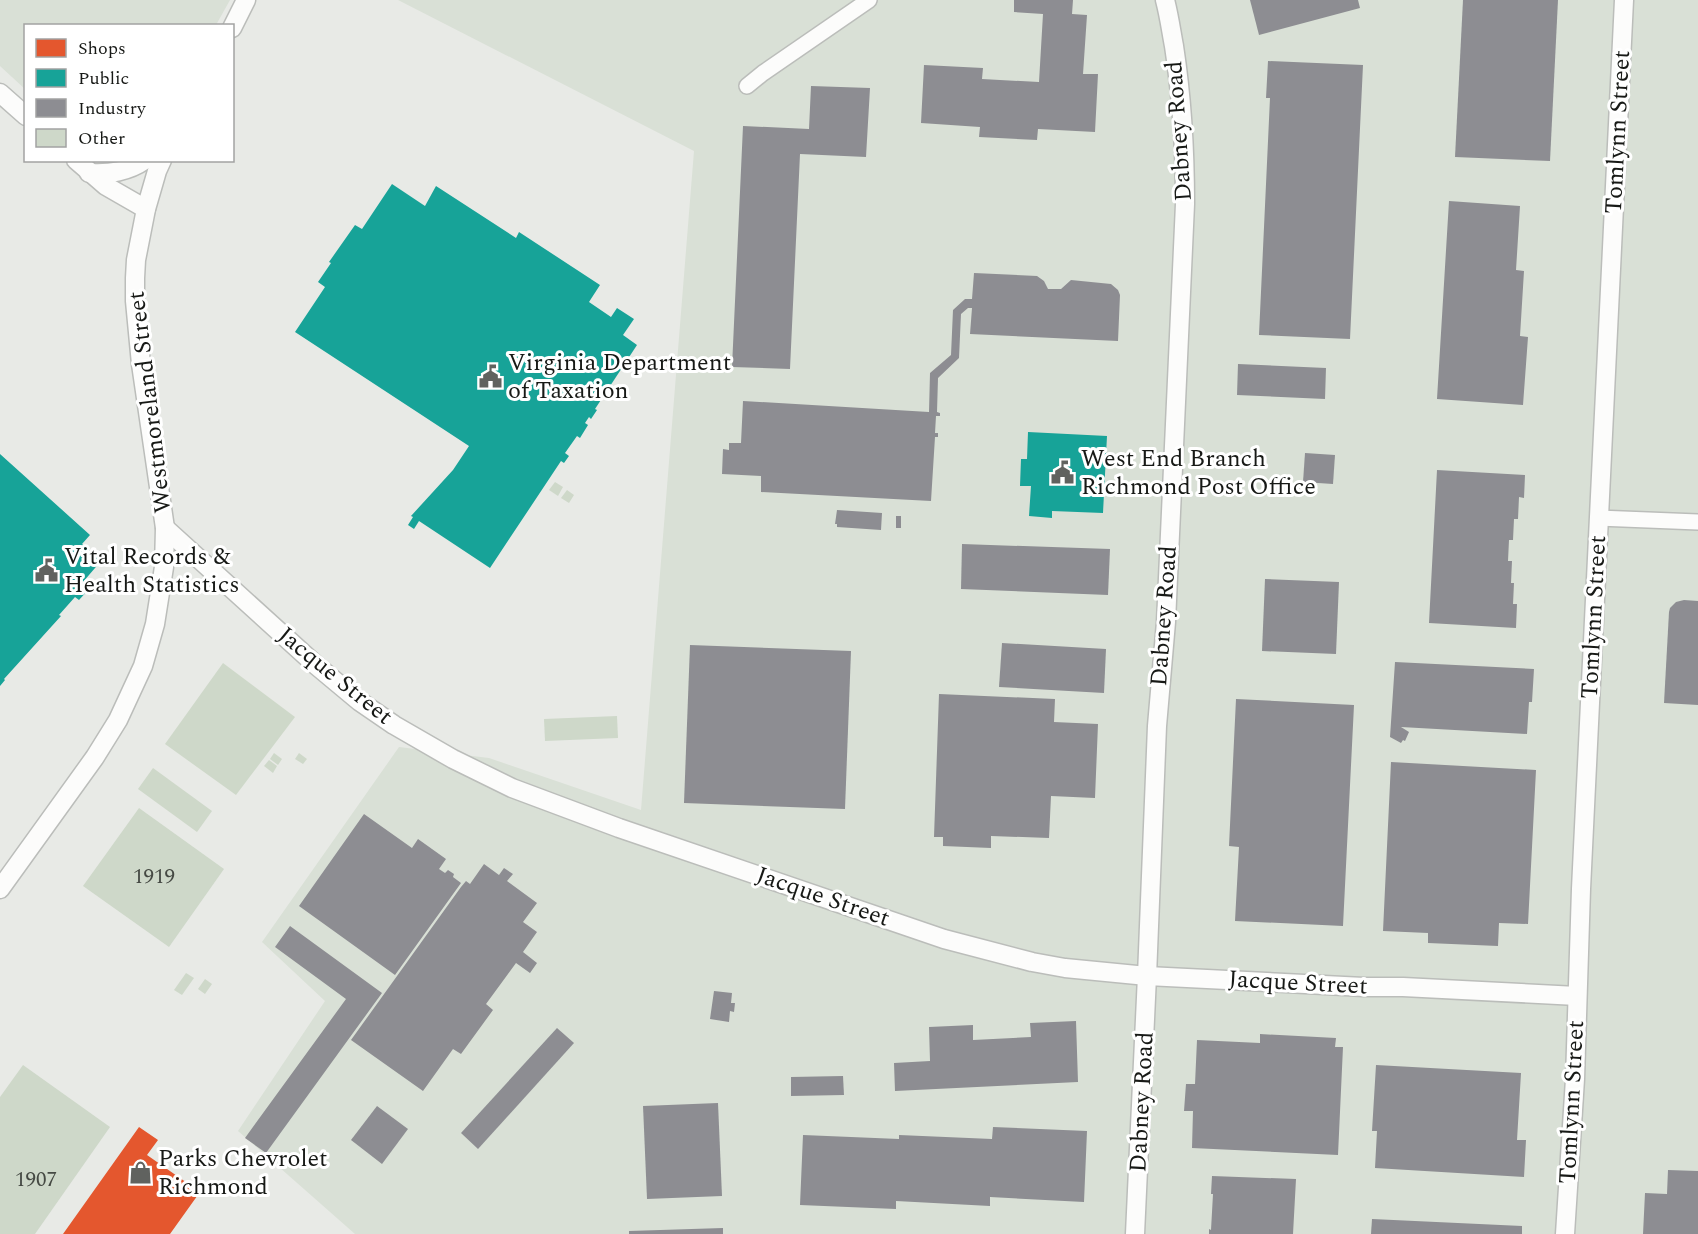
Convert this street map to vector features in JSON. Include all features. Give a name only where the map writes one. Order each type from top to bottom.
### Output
[{"type":"street","points":[[234,24],[246,0]]},
{"type":"street","points":[[747,86],[869,0]]},
{"type":"street","name":"Dabney Road","points":[[1135,1234],[1148,976],[1157,726],[1166,622],[1185,198],[1179,78],[1165,0]]},
{"type":"street","name":"Tomlynn Street","points":[[1565,1234],[1575,1079],[1582,868],[1624,0]]},
{"type":"street","points":[[0,93],[24,114]]},
{"type":"street","points":[[83,166],[104,174],[132,168],[142,162]]},
{"type":"street","name":"Westmoreland Street","points":[[0,889],[118,720],[143,666],[155,624],[164,567],[165,528],[141,364],[135,301],[136,260],[146,209],[161,162]]},
{"type":"street","points":[[83,166],[106,186],[146,209]]},
{"type":"street","points":[[1598,518],[1698,522]]},
{"type":"street","name":"Jacque Street","points":[[165,528],[317,666],[360,701],[394,725],[451,758],[512,788],[619,828],[968,946],[1065,968],[1148,976],[1577,996]]},
{"type":"shaded area","points":[[0,0],[230,0],[217,24],[24,24],[24,88],[0,66]]},
{"type":"shaded area","points":[[398,0],[1698,0],[1698,1234],[355,1234],[238,1131],[325,1001],[262,942],[399,747],[489,758],[641,810],[694,151]]},
{"type":"building: Shops","name":"Parks Chevrolet Richmond","points":[[139,1127],[158,1140],[147,1155],[200,1192],[170,1234],[63,1234]]},
{"type":"building: Public","name":"Virginia Department of Taxation","points":[[392,184],[425,206],[436,186],[516,238],[519,232],[600,285],[589,302],[611,317],[617,308],[634,319],[623,335],[637,345],[595,409],[597,410],[591,419],[589,417],[585,423],[588,425],[580,438],[577,436],[565,453],[569,456],[564,463],[561,461],[490,568],[419,521],[414,529],[408,525],[413,517],[411,516],[453,470],[469,446],[295,332],[325,287],[318,282],[331,263],[329,262],[355,225],[362,229]]},
{"type":"building: Public","name":"West End Branch Richmond Post Office","points":[[1028,432],[1107,436],[1103,513],[1052,511],[1052,518],[1029,516],[1031,486],[1020,486],[1021,459],[1027,459]]},
{"type":"building: Public","name":"Vital Records & Health Statistics","points":[[0,454],[90,535],[82,544],[101,561],[83,582],[90,588],[79,600],[75,597],[0,686]]},
{"type":"building: Industry","points":[[1014,0],[1073,0],[1072,14],[1087,15],[1083,74],[1098,74],[1095,132],[1038,129],[1037,140],[979,137],[980,127],[921,123],[924,65],[983,68],[982,79],[1039,82],[1043,14],[1014,12]]},
{"type":"building: Industry","points":[[1250,0],[1358,0],[1360,8],[1259,35]]},
{"type":"building: Industry","points":[[1463,0],[1558,0],[1550,161],[1455,157]]},
{"type":"building: Industry","points":[[1268,61],[1363,65],[1350,339],[1259,335],[1270,98],[1266,98]]},
{"type":"building: Industry","points":[[811,86],[870,88],[866,157],[800,154],[790,369],[732,367],[743,126],[809,129]]},
{"type":"building: Industry","points":[[1449,201],[1520,206],[1516,270],[1524,271],[1520,336],[1528,337],[1523,405],[1437,399]]},
{"type":"building: Industry","points":[[974,273],[1037,276],[1044,281],[1048,289],[1061,289],[1071,280],[1111,284],[1120,295],[1118,341],[970,334],[972,308],[968,308],[961,314],[959,358],[938,378],[937,412],[940,416],[936,416],[935,433],[938,433],[938,437],[935,437],[931,501],[761,492],[761,476],[722,474],[723,449],[729,450],[729,443],[741,443],[743,401],[929,412],[930,373],[951,355],[953,310],[965,299],[972,299]]},
{"type":"building: Industry","points":[[1238,364],[1326,368],[1325,399],[1237,395]]},
{"type":"building: Industry","points":[[1305,453],[1335,455],[1333,484],[1303,482]]},
{"type":"building: Industry","points":[[1437,470],[1525,475],[1524,498],[1519,497],[1518,519],[1514,519],[1513,540],[1509,540],[1508,561],[1512,561],[1511,583],[1514,583],[1513,604],[1517,604],[1516,628],[1429,623]]},
{"type":"building: Industry","points":[[837,510],[882,513],[881,530],[837,527],[835,524]]},
{"type":"building: Industry","points":[[896,516],[901,516],[901,528],[896,528]]},
{"type":"building: Industry","points":[[962,544],[1110,549],[1108,595],[961,589]]},
{"type":"building: Industry","points":[[1265,579],[1339,582],[1336,654],[1262,651]]},
{"type":"building: Industry","points":[[1698,601],[1698,705],[1664,703],[1669,612],[1676,602]]},
{"type":"building: Industry","points":[[1002,643],[1106,649],[1104,693],[999,687]]},
{"type":"building: Industry","points":[[690,645],[851,651],[845,809],[684,803]]},
{"type":"building: Industry","points":[[1395,662],[1534,669],[1527,734],[1401,727],[1409,732],[1405,741],[1401,743],[1390,737]]},
{"type":"building: Industry","points":[[939,694],[1055,699],[1054,722],[1098,724],[1095,798],[1051,796],[1049,838],[991,836],[991,848],[943,846],[943,837],[934,837]]},
{"type":"building: Industry","points":[[1236,699],[1354,705],[1343,926],[1235,921],[1239,847],[1229,846]]},
{"type":"building: Industry","points":[[1391,762],[1536,770],[1528,924],[1499,923],[1498,946],[1428,943],[1428,933],[1383,931]]},
{"type":"building: Industry","points":[[364,814],[412,848],[418,839],[446,859],[439,869],[445,873],[448,870],[461,883],[395,975],[299,906]]},
{"type":"building: Industry","points":[[484,864],[499,875],[504,868],[513,874],[507,881],[537,903],[523,922],[537,932],[523,952],[537,963],[530,973],[516,963],[486,1004],[493,1010],[461,1054],[453,1049],[423,1091],[351,1040],[461,887],[466,881],[470,884]]},
{"type":"building: Industry","points":[[290,926],[382,993],[266,1153],[245,1138],[346,999],[275,947]]},
{"type":"building: Industry","points":[[714,991],[732,993],[731,1003],[735,1003],[734,1012],[730,1011],[729,1022],[710,1019]]},
{"type":"building: Industry","points":[[1076,1021],[1078,1082],[895,1091],[894,1063],[930,1061],[929,1027],[973,1025],[973,1040],[1031,1037],[1030,1023]]},
{"type":"building: Industry","points":[[557,1028],[574,1043],[478,1149],[461,1133]]},
{"type":"building: Industry","points":[[1260,1034],[1336,1038],[1335,1047],[1343,1047],[1338,1155],[1192,1148],[1193,1111],[1184,1111],[1186,1084],[1195,1084],[1197,1040],[1260,1043]]},
{"type":"building: Industry","points":[[1376,1065],[1521,1073],[1517,1140],[1526,1140],[1524,1177],[1375,1168],[1377,1131],[1372,1131]]},
{"type":"building: Industry","points":[[843,1076],[844,1095],[791,1096],[791,1077]]},
{"type":"building: Industry","points":[[718,1103],[722,1196],[647,1199],[643,1106]]},
{"type":"building: Industry","points":[[377,1106],[408,1129],[382,1164],[351,1140]]},
{"type":"building: Industry","points":[[993,1127],[1087,1131],[1084,1202],[990,1197],[990,1206],[896,1201],[896,1209],[800,1205],[803,1135],[899,1139],[899,1135],[992,1139]]},
{"type":"building: Industry","points":[[1668,1170],[1698,1171],[1698,1234],[1643,1234],[1645,1193],[1667,1194]]},
{"type":"building: Industry","points":[[1212,1176],[1296,1179],[1293,1234],[1209,1234],[1213,1194],[1211,1194]]},
{"type":"building: Industry","points":[[1372,1219],[1522,1226],[1522,1234],[1371,1234]]},
{"type":"building: Industry","points":[[723,1228],[723,1234],[629,1234],[629,1231]]},
{"type":"building: Other","points":[[555,482],[563,487],[558,496],[549,490]]},
{"type":"building: Other","points":[[567,490],[574,495],[569,503],[561,498]]},
{"type":"building: Other","points":[[223,663],[295,717],[236,795],[165,744]]},
{"type":"building: Other","points":[[617,716],[618,738],[545,741],[544,719]]},
{"type":"building: Other","points":[[274,753],[282,759],[278,765],[270,759]]},
{"type":"building: Other","points":[[299,753],[307,759],[303,764],[295,759]]},
{"type":"building: Other","points":[[269,760],[277,766],[273,773],[264,766]]},
{"type":"building: Other","points":[[153,768],[212,811],[197,832],[138,789]]},
{"type":"building: Other","points":[[139,808],[224,869],[169,947],[83,886]]},
{"type":"building: Other","points":[[186,973],[194,978],[182,995],[174,990]]},
{"type":"building: Other","points":[[205,979],[212,984],[205,994],[198,989]]},
{"type":"building: Other","points":[[23,1065],[110,1127],[35,1234],[0,1234],[0,1097]]},
{"type":"place","name":"Virginia Department of Taxation","points":[[490,377]]},
{"type":"place","name":"West End Branch Richmond Post Office","points":[[1063,473]]},
{"type":"place","name":"Vital Records & Health Statistics","points":[[46,571]]},
{"type":"place","name":"Parks Chevrolet Richmond","points":[[140,1173]]}]
